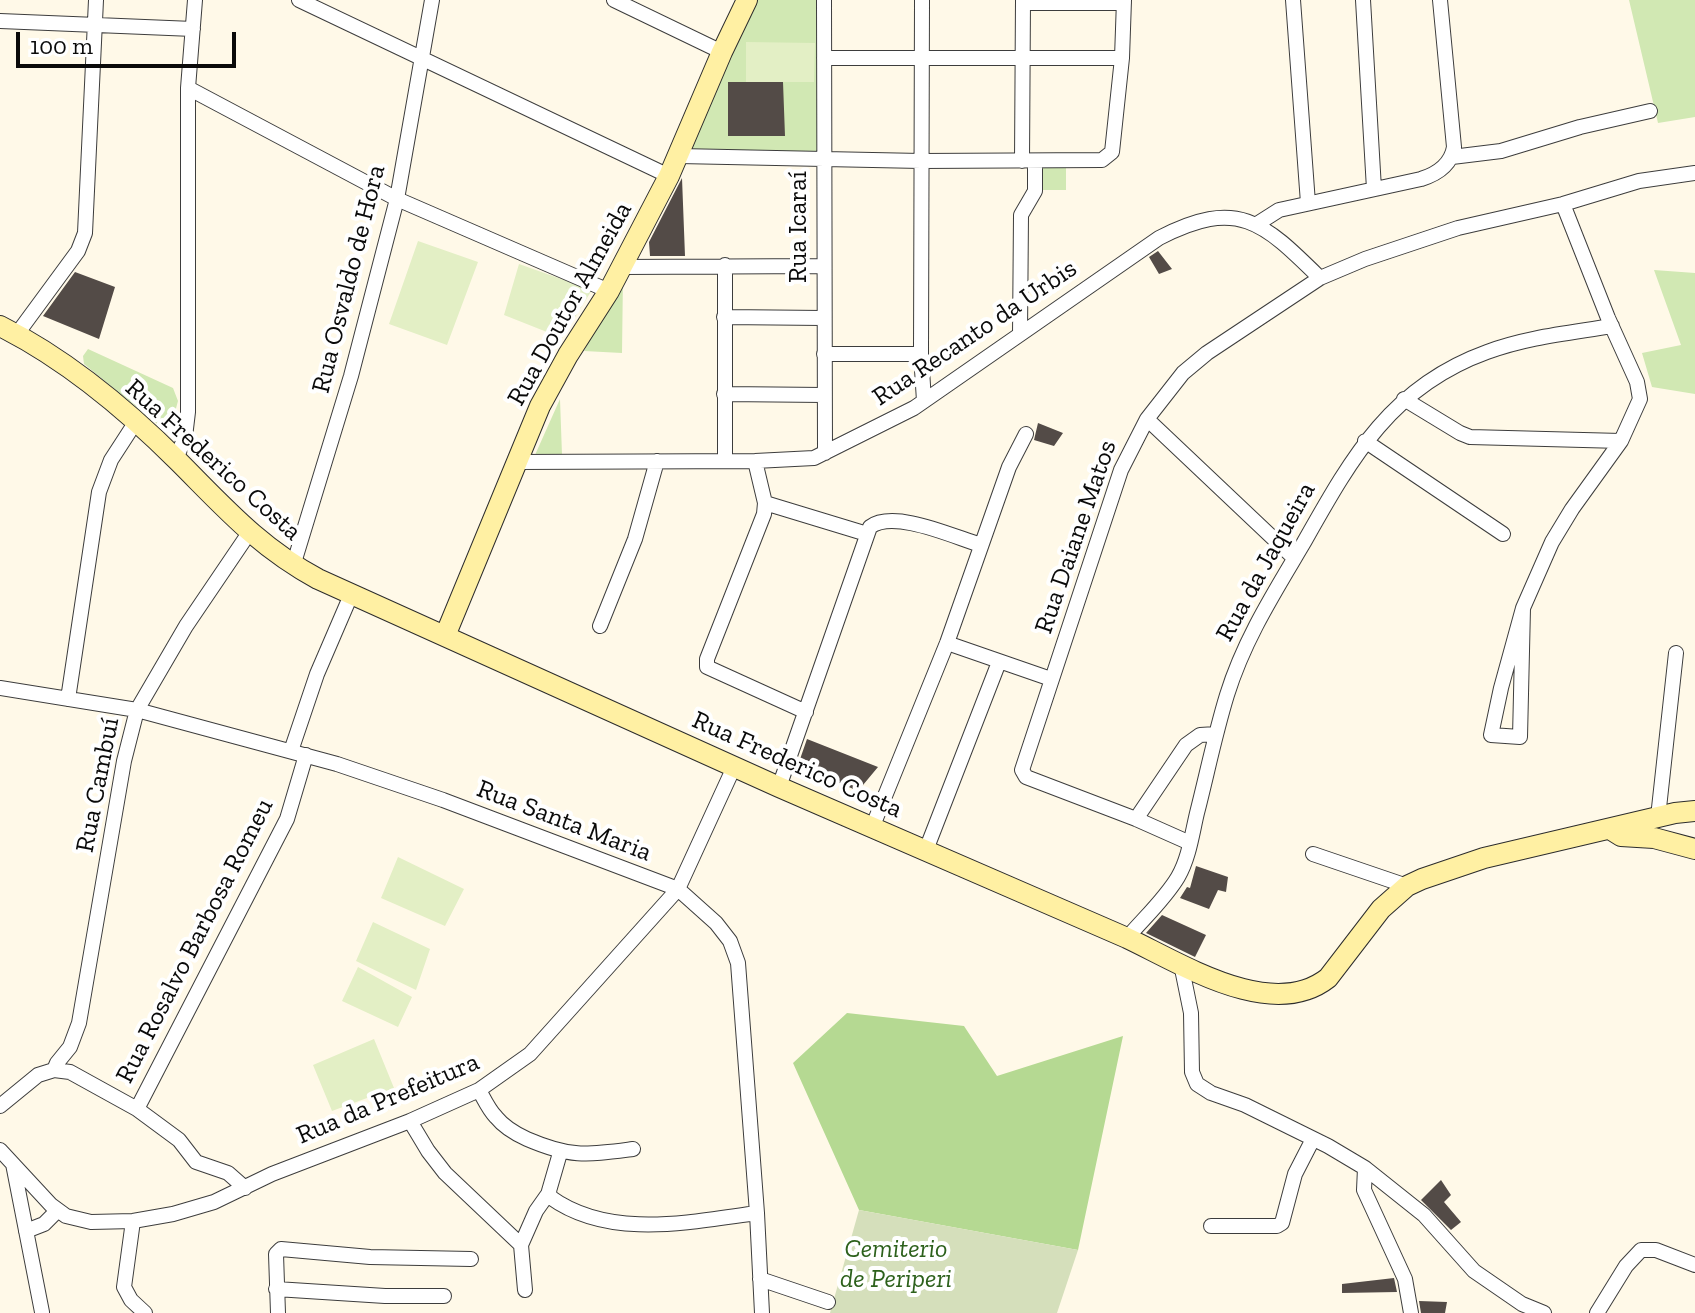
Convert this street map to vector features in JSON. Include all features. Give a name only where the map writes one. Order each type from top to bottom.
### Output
[{"type":"main road","name":"Rua Doutor Almeida","points":[[445,636],[540,406],[609,291],[669,176],[747,0]]},
{"type":"main road","name":"Rua Frederico Costa","points":[[8,330],[80,377],[176,459],[249,533],[293,566],[779,787],[1181,964],[1252,991],[1271,995],[1303,992],[1316,987],[1328,978],[1381,909],[1407,886],[1438,872],[1610,828],[1695,811]]},
{"type":"main road","points":[[1610,828],[1621,836],[1654,838],[1695,849]]},
{"type":"street","points":[[8,330],[78,251],[85,233],[96,0]]},
{"type":"street","points":[[176,459],[185,437],[188,412],[188,88],[195,0]]},
{"type":"street","points":[[299,0],[669,176]]},
{"type":"street","name":"Rua Osvaldo de Hora","points":[[293,566],[351,376],[397,199],[432,0]]},
{"type":"street","points":[[614,0],[722,52]]},
{"type":"street","name":"Rua Icaraí","points":[[824,0],[825,453]]},
{"type":"street","points":[[922,0],[921,354],[924,401]]},
{"type":"street","points":[[1293,0],[1308,203]]},
{"type":"street","points":[[1363,0],[1374,189]]},
{"type":"street","points":[[1440,0],[1452,156]]},
{"type":"street","points":[[679,156],[921,161],[1028,161],[1102,160],[1112,152],[1122,58],[1124,2],[1023,2],[1022,57],[1028,161],[1035,191],[1021,215],[1020,334]]},
{"type":"street","points":[[0,21],[193,29]]},
{"type":"street","points":[[824,58],[1122,58]]},
{"type":"street","points":[[188,88],[397,199],[609,291]]},
{"type":"street","points":[[1257,224],[1273,213],[1308,203],[1428,177],[1440,170],[1452,156],[1501,151],[1580,127],[1650,111]]},
{"type":"street","name":"Rua Daiane Matos","points":[[1190,843],[1024,775],[1023,768],[1121,470],[1147,419],[1183,373],[1207,353],[1320,278],[1409,242],[1458,228],[1563,204],[1639,181],[1695,173]]},
{"type":"street","points":[[1523,608],[1520,737],[1491,735],[1523,608],[1552,542],[1621,441],[1639,404],[1640,393],[1563,204]]},
{"type":"street","name":"Rua Recanto da Urbis","points":[[518,462],[803,460],[825,453],[924,401],[1153,243],[1175,230],[1221,218],[1236,218],[1257,224],[1280,238],[1320,278]]},
{"type":"street","points":[[725,265],[725,461]]},
{"type":"street","points":[[622,267],[824,266]]},
{"type":"street","points":[[724,317],[823,318]]},
{"type":"street","name":"Rua da Jaqueira","points":[[1127,938],[1178,878],[1190,843],[1216,734],[1241,655],[1258,620],[1365,441],[1404,399],[1425,382],[1486,352],[1529,340],[1612,326]]},
{"type":"street","points":[[824,354],[921,354]]},
{"type":"street","points":[[724,394],[824,395]]},
{"type":"street","points":[[1404,399],[1470,437],[1621,441]]},
{"type":"street","points":[[1147,419],[1294,558]]},
{"type":"street","points":[[68,699],[99,492],[111,460],[135,423]]},
{"type":"street","points":[[872,828],[947,643],[1009,467],[1026,434]]},
{"type":"street","points":[[1365,441],[1503,534]]},
{"type":"street","points":[[600,626],[635,539],[657,461]]},
{"type":"street","points":[[755,461],[765,503],[754,540],[707,659],[707,667],[806,712]]},
{"type":"street","points":[[765,503],[867,534]]},
{"type":"street","points":[[779,787],[867,534],[875,523],[891,520],[981,545]]},
{"type":"street","name":"Rua Cambuí","points":[[54,1070],[70,1047],[79,1023],[124,761],[137,710],[186,626],[249,533]]},
{"type":"street","points":[[291,751],[317,674],[351,595]]},
{"type":"street","points":[[947,643],[1051,679]]},
{"type":"street","points":[[1658,817],[1676,653]]},
{"type":"street","points":[[926,850],[999,662]]},
{"type":"street","name":"Rua Santa Maria","points":[[0,688],[137,710],[306,755],[443,800],[678,889],[716,923],[730,941],[738,963],[762,1313]]},
{"type":"street","points":[[1136,819],[1186,745],[1200,735],[1216,734]]},
{"type":"street","name":"Rua Rosalvo Barbosa Romeu","points":[[245,1188],[228,1173],[196,1162],[179,1140],[137,1109],[287,819],[306,755]]},
{"type":"street","name":"Rua da Prefeitura","points":[[57,1211],[91,1222],[133,1221],[194,1208],[479,1090],[530,1054],[678,889],[734,767]]},
{"type":"street","points":[[1313,854],[1407,886]]},
{"type":"street","points":[[1181,964],[1191,1013],[1192,1072],[1197,1084],[1204,1090],[1245,1105],[1365,1168],[1424,1215],[1474,1271],[1522,1304],[1544,1313]]},
{"type":"street","points":[[0,1106],[38,1075],[54,1070],[70,1072],[137,1109]]},
{"type":"street","points":[[479,1090],[504,1126],[560,1153],[605,1153],[633,1149]]},
{"type":"street","points":[[410,1121],[445,1173],[521,1245]]},
{"type":"street","points":[[1211,1226],[1277,1226],[1282,1223],[1295,1174],[1313,1139]]},
{"type":"street","points":[[0,1150],[57,1211],[44,1224],[26,1231]]},
{"type":"street","points":[[525,1290],[521,1245],[536,1211],[548,1194],[560,1153]]},
{"type":"street","points":[[13,1163],[42,1312]]},
{"type":"street","points":[[1365,1168],[1364,1190],[1405,1279],[1411,1313]]},
{"type":"street","points":[[548,1194],[553,1200],[579,1211],[632,1225],[663,1225],[757,1213]]},
{"type":"street","points":[[133,1221],[124,1287],[131,1300],[145,1313]]},
{"type":"street","points":[[278,1313],[276,1254],[281,1249],[370,1257],[471,1259]]},
{"type":"street","points":[[1597,1313],[1626,1266],[1641,1250],[1656,1250],[1695,1265]]},
{"type":"street","points":[[760,1279],[828,1302]]},
{"type":"street","points":[[276,1289],[385,1296],[444,1296]]},
{"type":"green space","points":[[756,0],[818,0],[817,151],[688,153]]},
{"type":"green space","points":[[1629,0],[1695,0],[1695,117],[1658,123]]},
{"type":"green space","points":[[746,42],[815,43],[814,82],[746,82]]},
{"type":"green space","points":[[1066,164],[1066,190],[1040,190],[1038,166]]},
{"type":"green space","points":[[418,241],[478,262],[447,345],[389,324]]},
{"type":"green space","points":[[519,264],[592,290],[562,338],[504,315]]},
{"type":"green space","points":[[1654,270],[1695,273],[1695,394],[1652,387],[1642,353],[1681,345]]},
{"type":"green space","points":[[623,276],[622,353],[584,351]]},
{"type":"green space","points":[[88,349],[173,388],[178,401],[175,412],[161,427],[84,364],[83,356]]},
{"type":"green space","points":[[560,399],[562,455],[535,455]]},
{"type":"green space","points":[[398,857],[464,889],[445,926],[381,898]]},
{"type":"green space","points":[[373,922],[430,949],[416,990],[356,961]]},
{"type":"green space","points":[[358,967],[412,997],[398,1027],[342,1001]]},
{"type":"green space","points":[[847,1013],[964,1026],[997,1076],[1123,1036],[1078,1250],[859,1210],[793,1063]]},
{"type":"green space","points":[[374,1039],[394,1088],[332,1111],[313,1065]]},
{"type":"green space","name":"Cemiterio de Periperi","points":[[859,1210],[1078,1250],[1057,1313],[830,1313]]},
{"type":"building","points":[[728,82],[783,82],[785,136],[728,136]]},
{"type":"building","points":[[682,178],[685,256],[650,256],[649,242]]},
{"type":"building","points":[[1158,251],[1172,269],[1159,274],[1149,257]]},
{"type":"building","points":[[75,272],[115,287],[99,339],[43,316]]},
{"type":"building","points":[[1038,423],[1063,433],[1054,446],[1034,440]]},
{"type":"building","points":[[807,739],[878,767],[858,791],[798,765]]},
{"type":"building","points":[[1196,866],[1228,877],[1226,892],[1218,890],[1209,909],[1180,898],[1187,887],[1190,888]]},
{"type":"building","points":[[1162,915],[1206,935],[1195,957],[1146,933]]},
{"type":"building","points":[[1441,1180],[1451,1195],[1444,1202],[1461,1222],[1451,1230],[1421,1200]]},
{"type":"building","points":[[1394,1278],[1397,1292],[1342,1293],[1342,1284]]},
{"type":"building","points":[[1419,1301],[1447,1302],[1445,1313],[1421,1313]]}]
